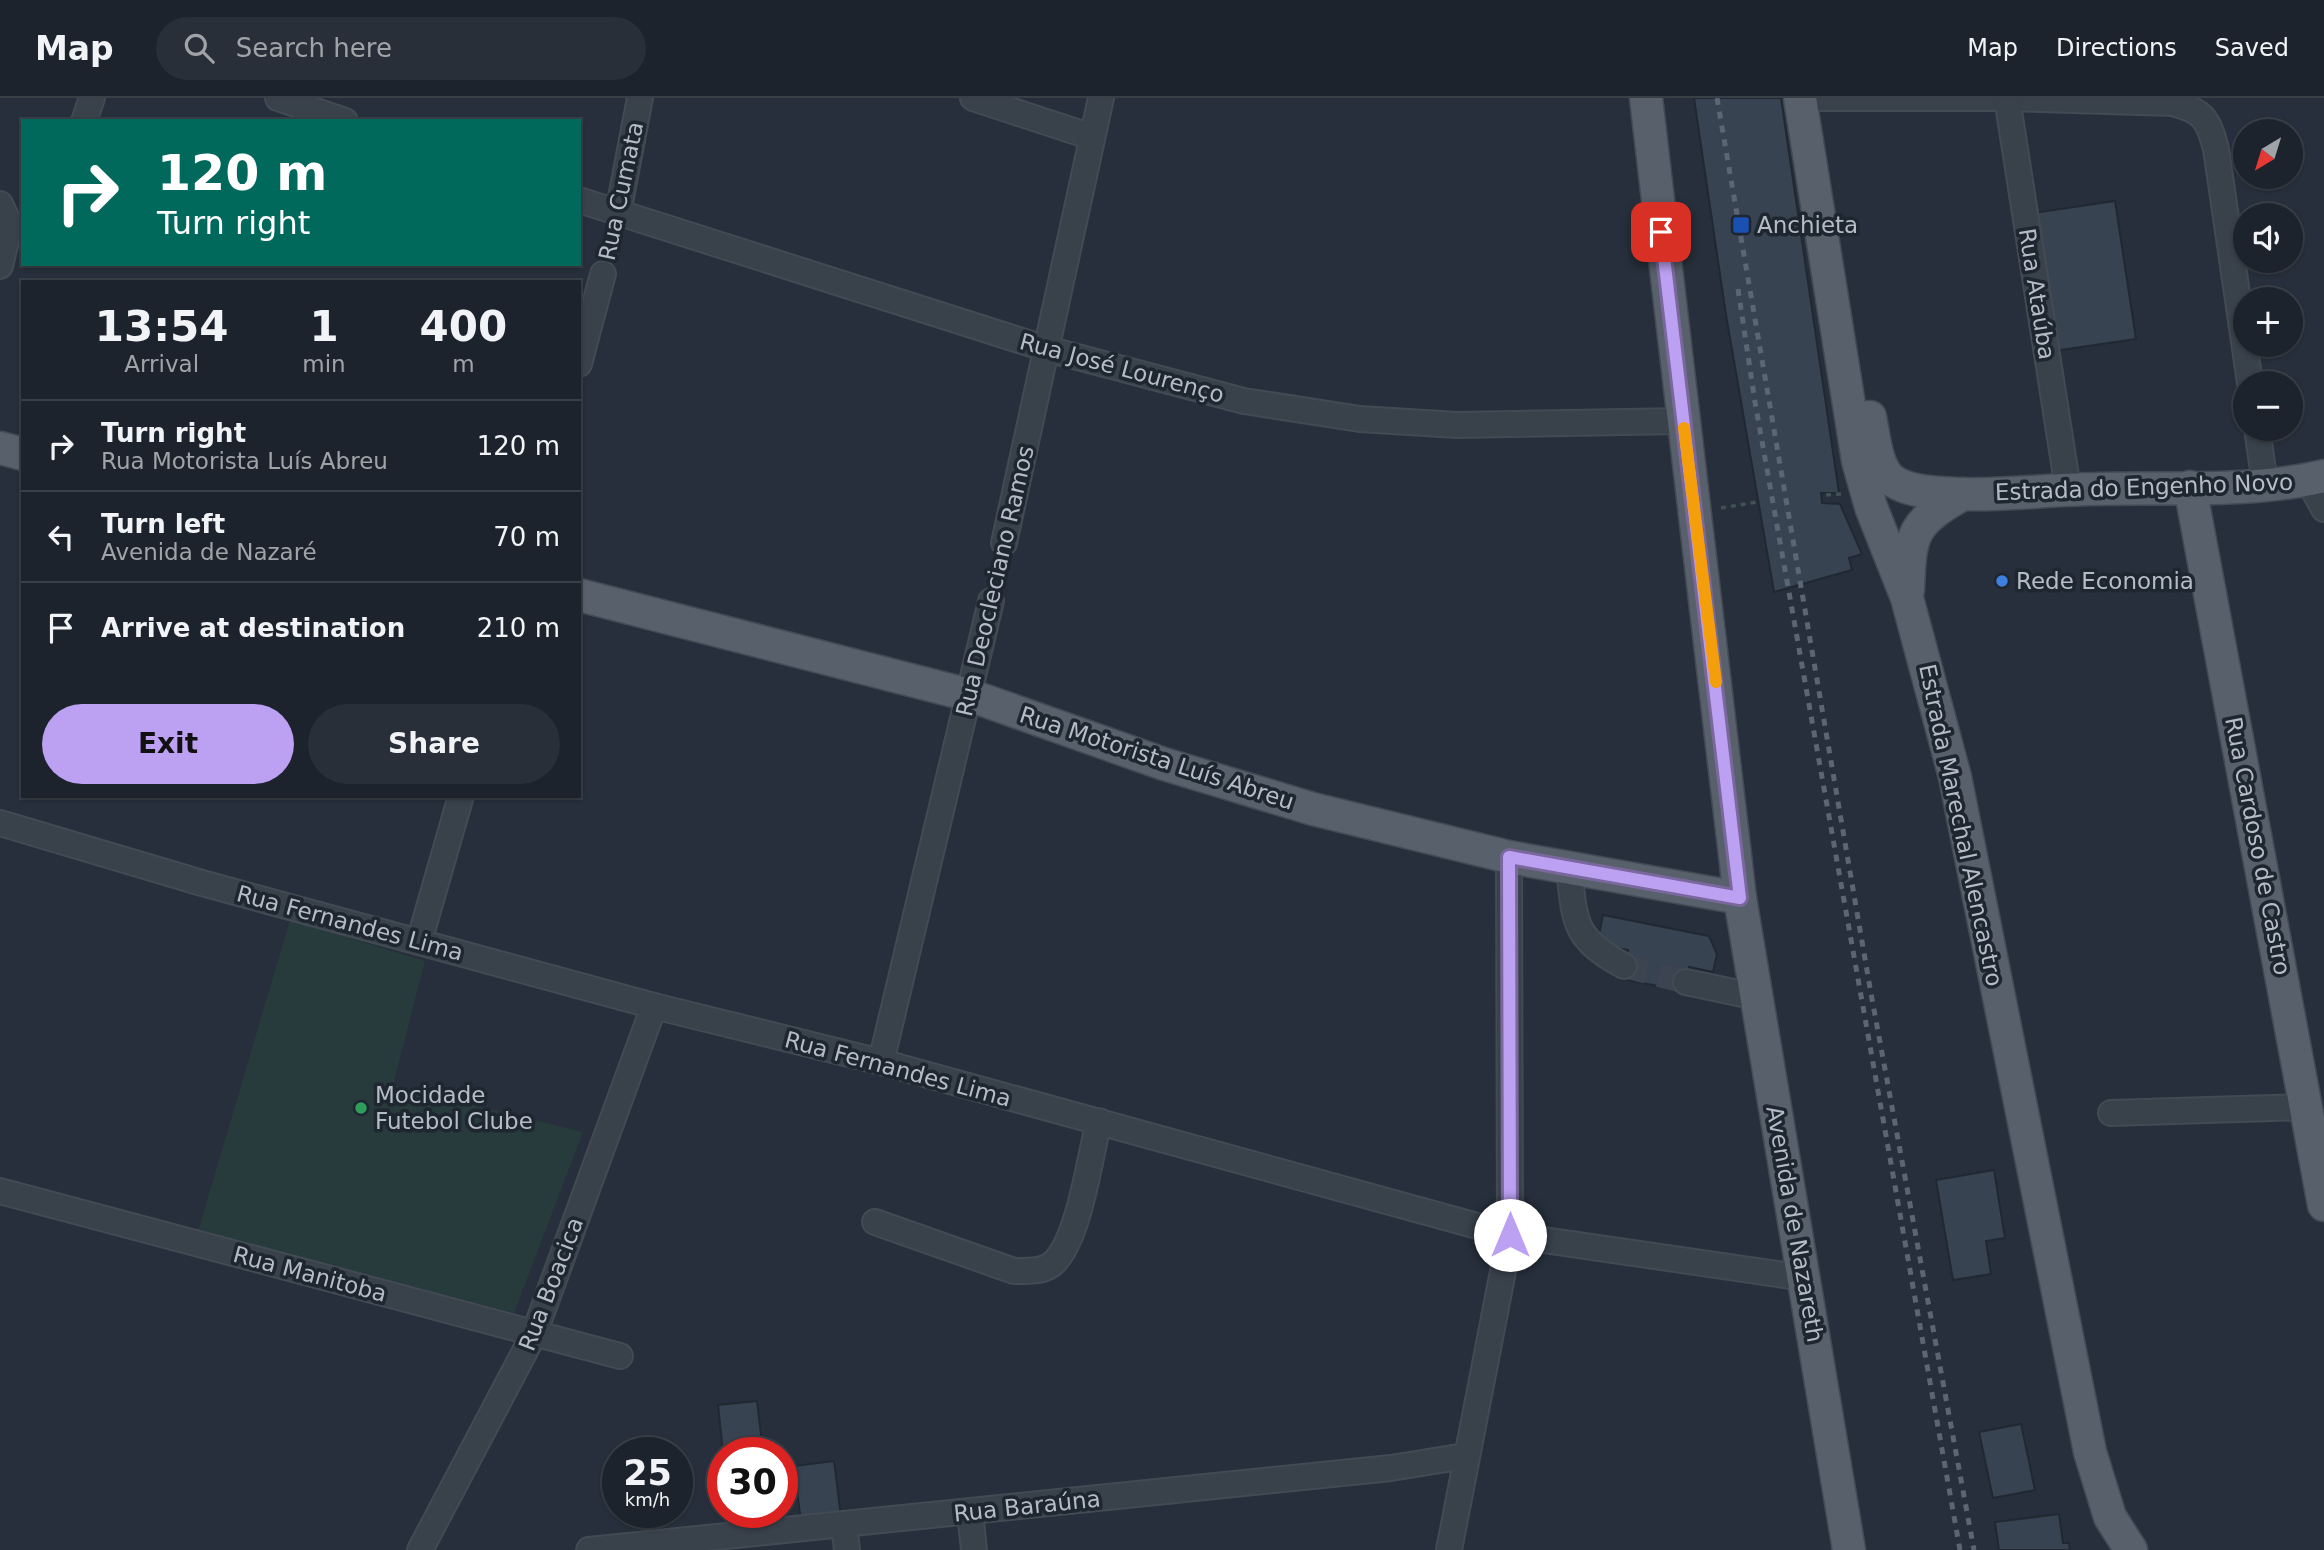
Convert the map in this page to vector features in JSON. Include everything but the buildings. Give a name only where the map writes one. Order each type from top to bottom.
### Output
[{"type":"main road","name":"Avenida de Nazareth","points":[[1646,98],[1740,898],[1849,1550]]},
{"type":"main road","name":"Estrada Marechal Alencastro","points":[[1800,98],[1858,461],[1871,507],[1907,598],[1955,777],[2090,1452],[2110,1517],[2131,1550]]},
{"type":"main road","points":[[1817,98],[1860,369],[1883,468],[1893,481],[1904,486],[1963,494]]},
{"type":"main road","points":[[0,447],[21,453]]},
{"type":"main road","name":"Estrada do Engenho Novo","points":[[1963,494],[2265,484],[2316,478]]},
{"type":"main road","name":"Rua Cardoso de Castro","points":[[2190,487],[2308,1107],[2324,1205]]},
{"type":"main road","points":[[1907,598],[1912,538],[1929,516],[1963,494]]},
{"type":"main road","name":"Rua Motorista Luís Abreu","points":[[581,596],[969,695],[1164,764],[1300,806],[1509,857],[1740,898]]},
{"type":"street","points":[[85,119],[92,98]]},
{"type":"street","points":[[278,98],[339,119]]},
{"type":"street","name":"Rua Cumata","points":[[618,213],[640,98]]},
{"type":"street","points":[[973,98],[1093,137]]},
{"type":"street","name":"Rua Deocleciano Ramos","points":[[1004,542],[1101,98]]},
{"type":"street","points":[[1800,98],[2007,98],[2172,103],[2193,109],[2204,116],[2216,149],[2248,371]]},
{"type":"street","name":"Rua Ataúba","points":[[2007,98],[2067,489]]},
{"type":"street","name":"Rua José Lourenço","points":[[581,201],[1047,349],[1244,401],[1360,419],[1457,425],[1684,421]]},
{"type":"street","points":[[0,204],[16,233],[0,266]]},
{"type":"street","name":"Rua Cumata","points":[[581,356],[603,274]]},
{"type":"street","points":[[2259,441],[2265,484]]},
{"type":"street","points":[[2316,478],[2324,509]]},
{"type":"street","name":"Rua Deocleciano Ramos","points":[[881,1062],[990,601]]},
{"type":"street","points":[[419,942],[460,798]]},
{"type":"street","name":"Rua Fernandes Lima","points":[[0,823],[419,942],[654,1006],[881,1062],[1510,1235],[1805,1278]]},
{"type":"street","points":[[1449,1550],[1465,1456],[1510,1235],[1509,857]]},
{"type":"street","points":[[1569,868],[1576,923],[1590,944],[1625,966]]},
{"type":"street","points":[[1686,982],[1757,997]]},
{"type":"street","name":"Rua Boacica","points":[[420,1550],[427,1531],[534,1334],[654,1006]]},
{"type":"street","points":[[2110,1114],[2308,1107]]},
{"type":"street","points":[[875,1222],[1014,1271],[1038,1270],[1052,1265],[1062,1253],[1072,1230],[1099,1121]]},
{"type":"street","name":"Rua Manitoba","points":[[0,1191],[620,1356]]},
{"type":"street","name":"Rua Baraúna","points":[[589,1550],[1391,1468],[1465,1456]]},
{"type":"street","points":[[970,1512],[974,1550]]},
{"type":"street","points":[[844,1525],[847,1550]]},
{"type":"path","name":"Rua Cumata","points":[[603,274],[618,213]]},
{"type":"path","points":[[1712,509],[1757,502]]},
{"type":"shaded area","name":"Mocidade Futebol Clube","points":[[290,920],[425,961],[393,1085],[583,1132],[514,1313],[198,1231]]},
{"type":"tunnel","points":[[1624,966],[1686,982]]},
{"type":"railway","points":[[1717,98],[1870,988],[1974,1550]]},
{"type":"railway","points":[[1738,289],[1755,402],[1960,1550]]},
{"type":"slow traffic","points":[[1684,428],[1716,682]]},
{"type":"place","name":"Anchieta","points":[[1741,225]]},
{"type":"place","name":"Rede Economia","points":[[2002,581]]},
{"type":"place","name":"Mocidade Futebol Clube","points":[[361,1108]]},
{"type":"route","points":[[1510,1235],[1509,857],[1740,898],[1661,232]]}]
